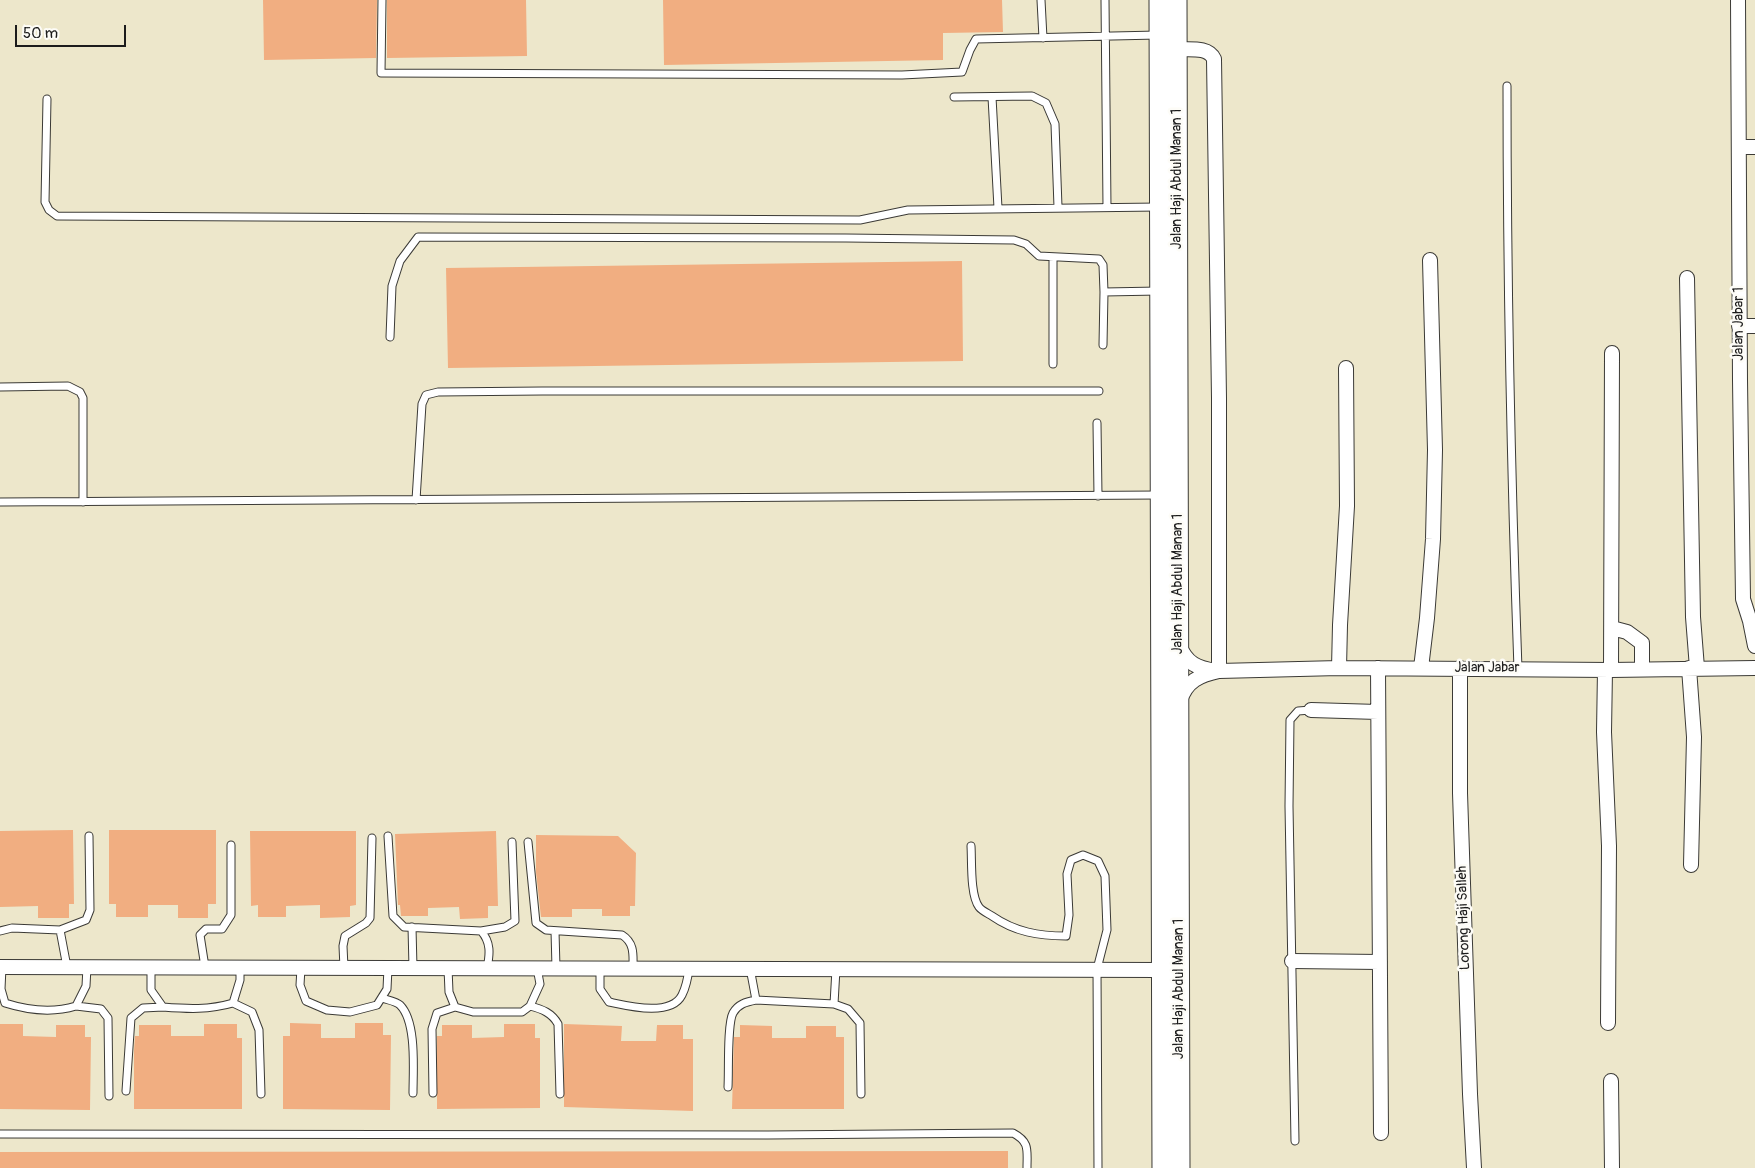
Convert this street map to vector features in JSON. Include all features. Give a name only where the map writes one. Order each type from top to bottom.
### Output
[{"type":"street","name":"Jalan Haji Abdul Manan 1","points":[[1159,0],[1162,1168]]},
{"type":"street","name":"Jalan Haji Abdul Manan 1","points":[[1177,0],[1188,50],[1178,641],[1180,1168]]},
{"type":"street","name":"Jalan Jabar 1","points":[[1738,0],[1739,326],[1743,599],[1755,646]]},
{"type":"street","points":[[1188,50],[1209,52],[1214,59],[1219,398],[1219,671]]},
{"type":"street","points":[[1739,147],[1755,147]]},
{"type":"street","points":[[1421,668],[1433,539],[1435,450],[1430,260]]},
{"type":"street","points":[[1687,278],[1694,617],[1691,865]]},
{"type":"street","points":[[1739,326],[1755,326]]},
{"type":"street","points":[[1608,1023],[1609,846],[1604,732],[1612,628],[1612,353]]},
{"type":"street","points":[[1339,668],[1347,506],[1346,368]]},
{"type":"street","points":[[1612,628],[1627,632],[1642,643],[1642,669]]},
{"type":"street","points":[[1178,641],[1183,653],[1192,664],[1204,669],[1219,671]]},
{"type":"street","name":"Jalan Jabar","points":[[1219,671],[1339,668],[1608,670],[1755,668]]},
{"type":"street","points":[[1378,668],[1381,1133]]},
{"type":"street","name":"Lorong Haji Salleh","points":[[1460,668],[1460,793],[1474,1168]]},
{"type":"street","points":[[1178,706],[1183,692],[1192,681],[1204,674],[1219,671]]},
{"type":"street","points":[[1311,710],[1378,712]]},
{"type":"street","points":[[1292,961],[1380,962]]},
{"type":"street","points":[[1,967],[1162,970]]},
{"type":"street","points":[[1611,1081],[1612,1168]]},
{"type":"lane","points":[[382,0],[381,73],[902,75],[962,72],[976,39],[1159,35]]},
{"type":"lane","points":[[1041,0],[1042,38]]},
{"type":"lane","points":[[1105,0],[1107,207]]},
{"type":"lane","points":[[1507,86],[1507,273],[1511,473],[1518,669]]},
{"type":"lane","points":[[954,97],[1032,96],[1046,103],[1056,124],[1058,208]]},
{"type":"lane","points":[[992,97],[998,208]]},
{"type":"lane","points":[[46,100],[45,202],[57,216],[860,220],[908,210],[1160,207]]},
{"type":"lane","points":[[390,337],[392,286],[400,261],[418,237],[846,238],[1014,240],[1026,244],[1037,255],[1099,259],[1103,265],[1103,345]]},
{"type":"lane","points":[[1053,364],[1054,257]]},
{"type":"lane","points":[[1104,292],[1159,291]]},
{"type":"lane","points":[[0,387],[68,386],[80,392],[83,398],[82,502]]},
{"type":"lane","points":[[416,500],[422,404],[426,395],[438,392],[561,390],[1099,391]]},
{"type":"lane","points":[[1097,423],[1098,496]]},
{"type":"lane","points":[[0,502],[1160,495]]},
{"type":"lane","points":[[1295,1141],[1289,806],[1290,720],[1298,711],[1311,710]]},
{"type":"lane","points":[[0,931],[12,928],[60,930],[86,920],[90,910],[89,836]]},
{"type":"lane","points":[[388,836],[393,916],[404,927],[481,931],[505,927],[515,921],[512,842]]},
{"type":"lane","points":[[344,968],[343,946],[345,936],[366,924],[370,918],[372,838]]},
{"type":"lane","points":[[528,842],[536,923],[546,930],[622,935],[627,938],[632,946],[633,968]]},
{"type":"lane","points":[[205,968],[200,935],[206,929],[222,929],[231,915],[231,845]]},
{"type":"lane","points":[[971,846],[972,883],[979,907],[1016,930],[1044,936],[1066,936],[1069,915],[1067,874],[1071,860],[1083,854],[1098,861],[1105,876],[1107,930],[1097,969],[1098,1168]]},
{"type":"lane","points":[[412,927],[413,968]]},
{"type":"lane","points":[[60,930],[67,967]]},
{"type":"lane","points":[[481,931],[488,938],[490,954],[487,968]]},
{"type":"lane","points":[[555,931],[556,968]]},
{"type":"lane","points":[[1,967],[2,1003],[22,1008],[46,1010],[76,1006],[101,1009],[108,1018],[109,1096]]},
{"type":"lane","points":[[76,1006],[86,986],[86,967]]},
{"type":"lane","points":[[151,968],[151,990],[163,1008]]},
{"type":"lane","points":[[233,1003],[240,980],[240,968]]},
{"type":"lane","points":[[301,968],[300,985],[306,1001],[327,1010],[350,1012],[377,1005],[387,989],[388,968]]},
{"type":"lane","points":[[448,968],[449,992],[455,1006]]},
{"type":"lane","points":[[433,1092],[432,1029],[437,1013],[455,1006],[473,1012],[522,1012],[530,1006],[540,984],[537,968]]},
{"type":"lane","points":[[600,968],[600,989],[609,1002],[635,1008],[654,1008],[673,1004],[682,997],[690,968]]},
{"type":"lane","points":[[750,968],[756,1000]]},
{"type":"lane","points":[[834,1004],[836,969]]},
{"type":"lane","points":[[382,998],[399,1004],[408,1018],[412,1043],[413,1093]]},
{"type":"lane","points":[[728,1087],[730,1034],[733,1013],[742,1002],[756,1000],[834,1004],[848,1009],[860,1023],[861,1094]]},
{"type":"lane","points":[[126,1090],[131,1018],[143,1008],[216,1008],[233,1003],[252,1012],[259,1030],[261,1094]]},
{"type":"lane","points":[[530,1006],[545,1010],[558,1024],[560,1094]]},
{"type":"lane","points":[[0,1134],[768,1135],[1013,1133],[1024,1140],[1027,1149],[1027,1168]]},
{"type":"building","points":[[263,0],[377,0],[376,58],[264,60]]},
{"type":"building","points":[[387,0],[526,0],[527,56],[387,58]]},
{"type":"building","points":[[663,0],[1002,0],[1003,32],[943,33],[943,60],[664,65]]},
{"type":"building","points":[[962,261],[963,361],[448,368],[446,268]]},
{"type":"building","points":[[73,830],[74,904],[69,904],[69,918],[38,918],[38,906],[0,907],[0,831]]},
{"type":"building","points":[[109,830],[216,830],[216,904],[208,904],[208,918],[178,918],[178,905],[148,905],[148,917],[116,917],[116,904],[109,904]]},
{"type":"building","points":[[250,831],[356,831],[356,905],[350,906],[350,917],[320,918],[320,905],[286,906],[286,917],[258,917],[258,905],[251,906]]},
{"type":"building","points":[[496,831],[498,906],[488,906],[488,918],[460,919],[459,907],[428,908],[428,916],[401,916],[400,905],[398,905],[395,834]]},
{"type":"building","points":[[536,835],[618,836],[636,853],[635,906],[630,906],[630,916],[602,916],[602,909],[572,909],[572,917],[541,917],[536,872]]},
{"type":"building","points":[[290,1023],[321,1024],[321,1038],[355,1038],[355,1023],[383,1023],[383,1035],[391,1035],[390,1110],[283,1109],[283,1036],[290,1036]]},
{"type":"building","points":[[0,1024],[23,1024],[23,1036],[56,1037],[56,1025],[85,1025],[85,1037],[91,1037],[90,1110],[0,1109]]},
{"type":"building","points":[[204,1024],[237,1024],[237,1038],[242,1038],[242,1109],[134,1109],[134,1051],[135,1036],[139,1036],[139,1025],[171,1025],[171,1036],[204,1036]]},
{"type":"building","points":[[504,1024],[535,1024],[535,1038],[540,1038],[540,1108],[437,1109],[437,1036],[442,1036],[442,1025],[472,1025],[472,1038],[504,1037]]},
{"type":"building","points":[[564,1024],[622,1026],[621,1041],[656,1041],[657,1025],[683,1025],[683,1039],[693,1039],[693,1111],[564,1107]]},
{"type":"building","points":[[740,1025],[772,1026],[772,1038],[806,1038],[806,1026],[836,1026],[836,1037],[844,1037],[844,1109],[732,1109],[734,1037],[740,1037]]},
{"type":"building","points":[[1008,1151],[1008,1168],[0,1168],[0,1152]]}]
